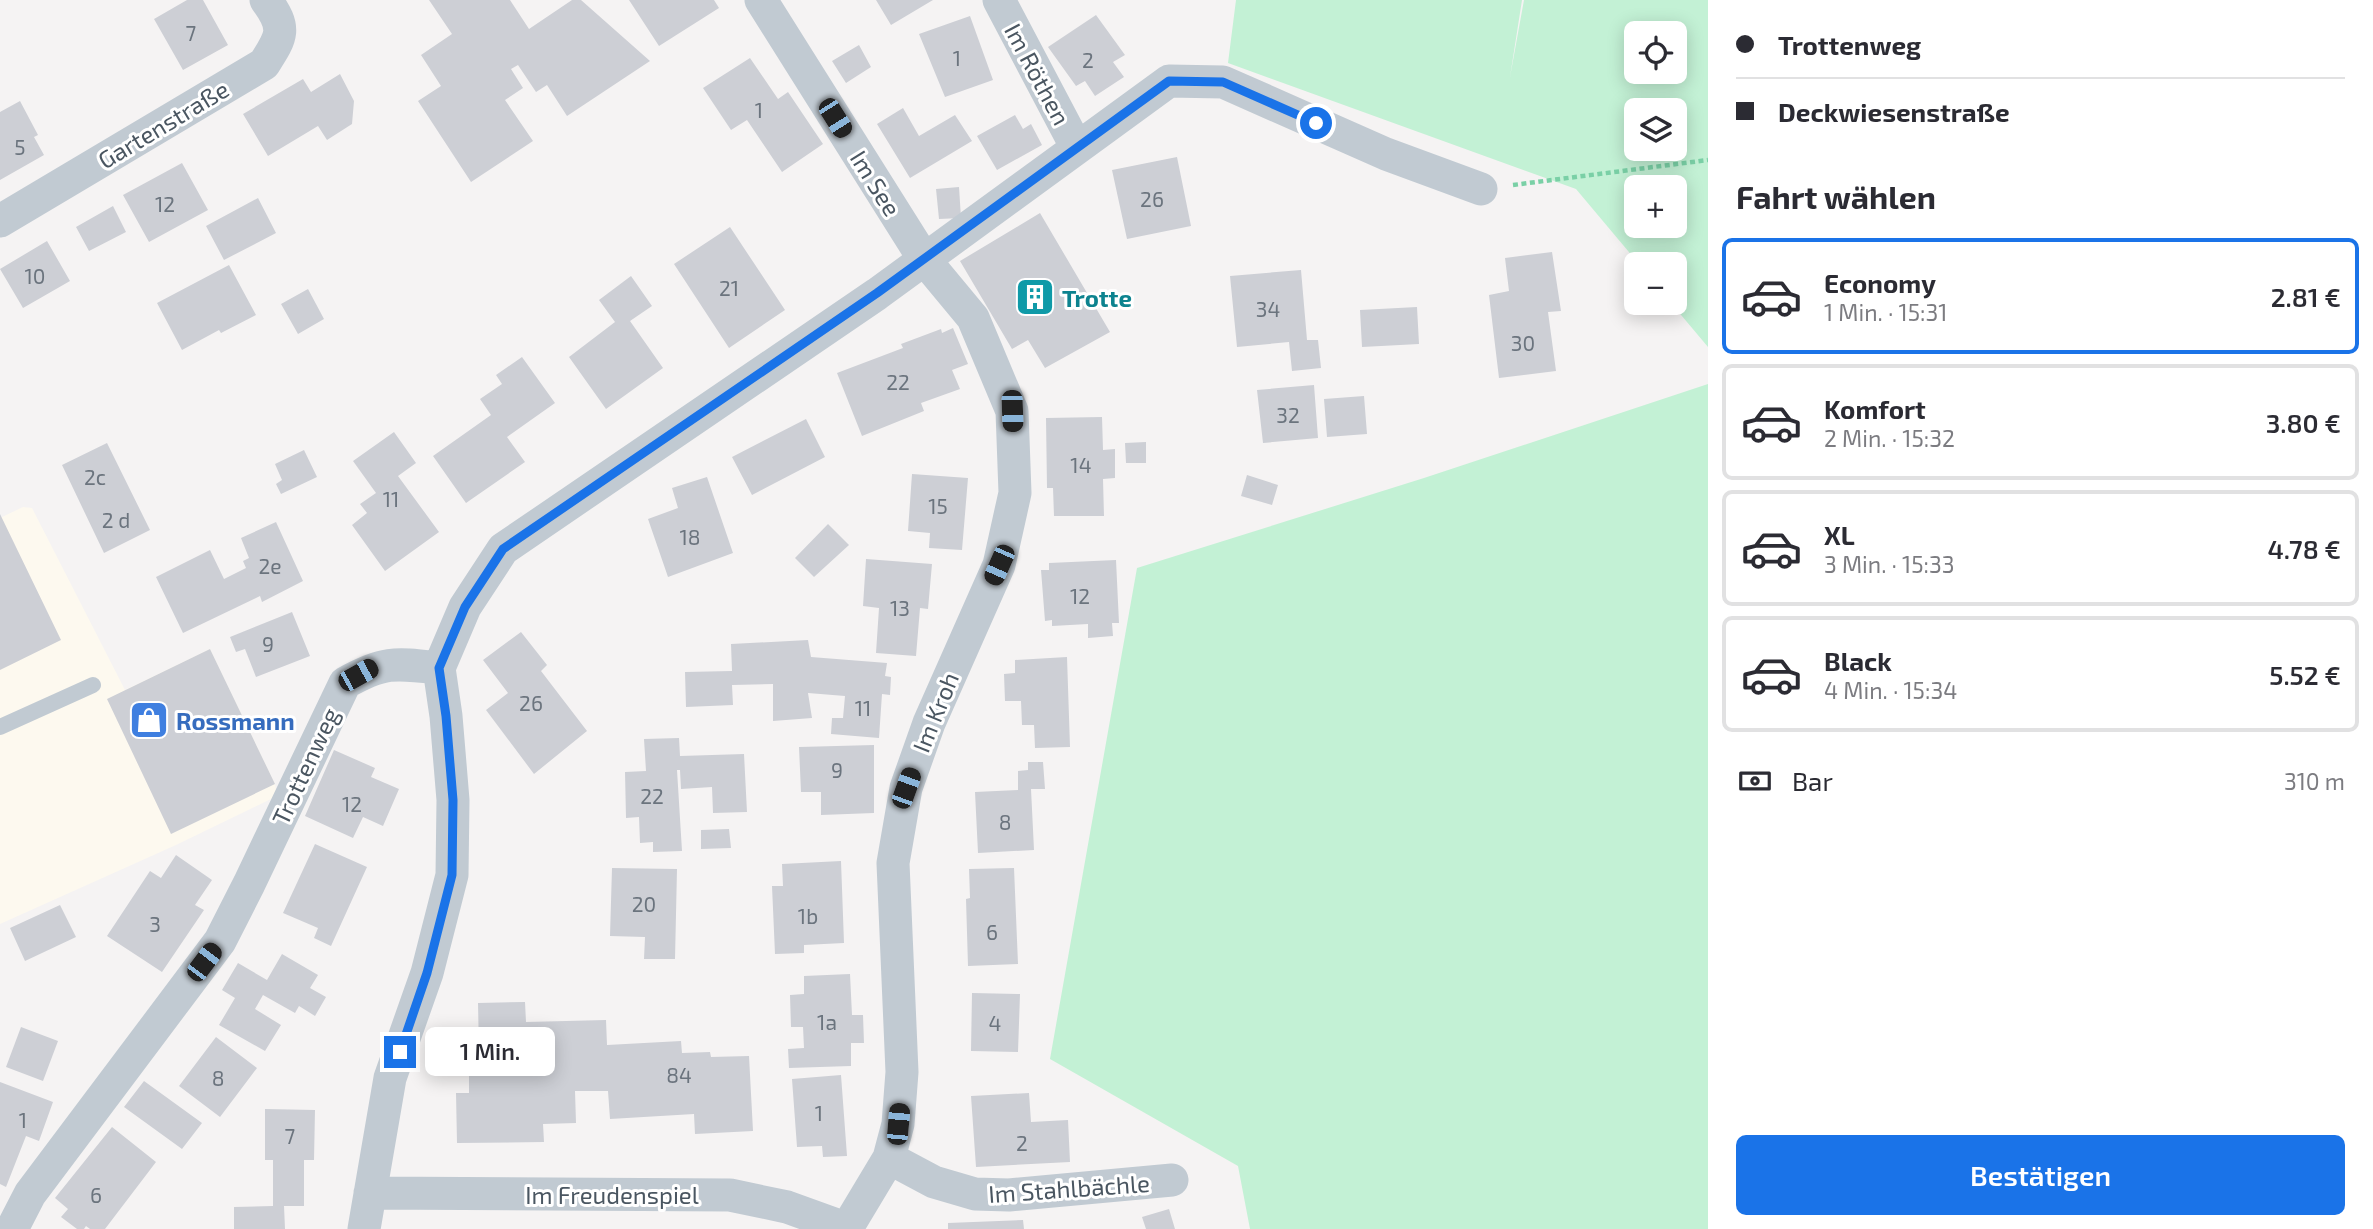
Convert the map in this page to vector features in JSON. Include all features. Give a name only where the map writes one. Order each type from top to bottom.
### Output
[{"type":"street","name":"Gartenstraße","points":[[0,221],[264,64],[280,39],[279,21],[266,0]]},
{"type":"street","name":"Im See","points":[[761,0],[924,259]]},
{"type":"street","name":"Im Röthen","points":[[999,0],[1077,149]]},
{"type":"street","points":[[364,1229],[390,1078],[427,973],[452,875],[453,800],[439,668],[465,607],[503,549],[854,309],[1169,81],[1223,82],[1386,154],[1481,189]]},
{"type":"street","name":"Im Kroh","points":[[848,1228],[889,1158],[898,1124],[902,1072],[893,863],[906,788],[929,723],[999,565],[1015,493],[1012,411],[973,318],[924,259]]},
{"type":"street","name":"Trottenweg","points":[[12,1229],[30,1194],[220,940],[345,682],[372,668],[401,663],[439,668]]},
{"type":"street","name":"Im Stahlbächle","points":[[889,1158],[934,1182],[975,1194],[1009,1195],[1172,1180]]},
{"type":"street","name":"Im Freudenspiel","points":[[370,1193],[730,1195],[787,1206],[848,1228]]},
{"type":"lane","points":[[0,727],[93,685]]},
{"type":"path","points":[[1481,189],[1708,160]]},
{"type":"shaded area","points":[[23,507],[32,508],[125,690],[210,649],[275,784],[277,796],[176,845],[0,924],[0,518]]},
{"type":"green space","points":[[1236,0],[1522,0],[1510,77],[1524,0],[1708,0],[1708,347],[1681,315],[1687,315],[1687,252],[1629,252],[1576,189],[1228,63]]},
{"type":"green space","points":[[1708,384],[1708,1229],[1250,1229],[1238,1166],[1050,1059],[1137,568],[1424,478]]},
{"type":"building","points":[[187,0],[203,0],[228,45],[183,70],[154,19]]},
{"type":"building","points":[[429,0],[510,0],[529,29],[572,0],[581,0],[650,61],[567,116],[547,85],[536,92],[518,65],[511,69],[523,88],[505,100],[533,141],[471,182],[418,101],[441,86],[421,55],[452,34]]},
{"type":"building","points":[[629,0],[714,0],[719,8],[659,46]]},
{"type":"building","points":[[876,0],[933,0],[891,25]]},
{"type":"building","points":[[1096,15],[1125,55],[1113,62],[1124,77],[1095,96],[1085,81],[1076,86],[1048,47]]},
{"type":"building","points":[[970,16],[993,80],[945,97],[919,34]]},
{"type":"building","points":[[859,45],[871,67],[846,83],[832,61]]},
{"type":"building","points":[[750,58],[778,99],[788,92],[823,144],[782,172],[747,120],[731,130],[703,88]]},
{"type":"building","points":[[340,74],[354,101],[352,124],[327,140],[318,126],[268,156],[243,114],[303,79],[311,92]]},
{"type":"building","points":[[20,101],[38,135],[34,137],[44,155],[0,180],[0,112]]},
{"type":"building","points":[[903,108],[919,136],[955,115],[972,141],[910,178],[877,124]]},
{"type":"building","points":[[1015,115],[1023,129],[1031,124],[1042,145],[997,170],[977,136]]},
{"type":"building","points":[[1177,157],[1191,226],[1127,239],[1112,170]]},
{"type":"building","points":[[182,163],[208,210],[149,242],[123,195]]},
{"type":"building","points":[[959,187],[961,218],[939,219],[936,189]]},
{"type":"building","points":[[258,198],[276,233],[224,260],[206,226]]},
{"type":"building","points":[[113,206],[126,232],[89,251],[76,227]]},
{"type":"building","name":"Trotte","points":[[1040,213],[1110,332],[1045,368],[1028,340],[1012,349],[960,261]]},
{"type":"building","points":[[730,227],[785,310],[729,348],[674,264]]},
{"type":"building","points":[[47,241],[70,281],[23,308],[0,269]]},
{"type":"building","points":[[1552,252],[1561,311],[1548,312],[1556,371],[1499,378],[1489,295],[1509,291],[1505,258]]},
{"type":"building","points":[[229,265],[256,315],[221,333],[219,330],[182,350],[157,303]]},
{"type":"building","points":[[1301,270],[1307,340],[1318,340],[1321,368],[1292,371],[1289,342],[1237,347],[1230,276]]},
{"type":"building","points":[[631,276],[652,306],[630,321],[663,368],[606,409],[569,357],[615,322],[599,300]]},
{"type":"building","points":[[308,289],[324,319],[298,334],[281,304]]},
{"type":"building","points":[[1417,307],[1419,344],[1362,347],[1360,310]]},
{"type":"building","points":[[953,328],[968,364],[952,370],[960,389],[921,403],[924,411],[862,436],[837,373],[903,348],[901,344],[941,329],[942,333]]},
{"type":"building","points":[[522,357],[555,403],[507,437],[525,462],[466,503],[433,456],[491,415],[480,399],[502,384],[496,375]]},
{"type":"building","points":[[1314,385],[1318,438],[1263,443],[1257,390]]},
{"type":"building","points":[[1364,396],[1367,434],[1327,437],[1324,399]]},
{"type":"building","points":[[1102,417],[1103,450],[1115,449],[1115,478],[1103,479],[1104,516],[1054,516],[1053,488],[1047,488],[1046,418]]},
{"type":"building","points":[[806,419],[825,457],[752,495],[732,457]]},
{"type":"building","points":[[394,432],[416,463],[398,476],[439,532],[385,571],[352,525],[367,513],[360,504],[376,493],[353,461]]},
{"type":"building","points":[[1146,442],[1146,463],[1126,463],[1125,443]]},
{"type":"building","points":[[107,443],[150,530],[104,553],[62,465]]},
{"type":"building","points":[[304,450],[317,477],[281,494],[276,484],[282,480],[275,464]]},
{"type":"building","points":[[912,474],[968,478],[962,550],[929,548],[930,533],[908,531]]},
{"type":"building","points":[[1247,475],[1278,485],[1272,505],[1241,496]]},
{"type":"building","points":[[707,477],[733,553],[668,577],[648,519],[678,508],[672,488]]},
{"type":"building","points":[[0,514],[61,640],[0,670]]},
{"type":"building","points":[[276,522],[303,581],[262,602],[260,596],[183,633],[156,577],[210,550],[224,579],[246,568],[243,561],[249,558],[241,538]]},
{"type":"building","points":[[828,524],[849,545],[814,577],[795,558]]},
{"type":"building","points":[[866,559],[932,564],[928,609],[920,608],[916,656],[876,653],[879,608],[863,606]]},
{"type":"building","points":[[1116,560],[1119,623],[1112,623],[1113,636],[1088,638],[1088,624],[1052,626],[1052,620],[1045,621],[1041,570],[1049,570],[1049,563]]},
{"type":"building","points":[[292,612],[310,656],[256,677],[245,649],[236,652],[230,637]]},
{"type":"building","points":[[521,632],[547,665],[541,671],[587,731],[534,774],[486,710],[508,693],[483,660]]},
{"type":"building","points":[[808,640],[811,657],[887,663],[885,676],[891,677],[890,695],[882,694],[879,738],[831,734],[832,718],[843,718],[845,696],[808,693],[812,718],[773,721],[773,684],[732,685],[733,705],[686,707],[685,672],[732,671],[731,644]]},
{"type":"building","points":[[210,649],[275,784],[171,834],[107,699]]},
{"type":"building","points":[[1067,657],[1070,747],[1035,748],[1034,725],[1022,725],[1021,701],[1005,701],[1004,674],[1015,673],[1015,660]]},
{"type":"building","points":[[679,738],[680,756],[744,754],[747,812],[713,813],[712,787],[681,789],[680,770],[677,770],[682,851],[653,852],[653,842],[640,843],[639,817],[626,818],[625,772],[646,771],[644,739]]},
{"type":"building","points":[[874,745],[874,813],[821,815],[821,792],[801,792],[799,747]]},
{"type":"building","points":[[334,750],[375,768],[371,777],[399,789],[383,826],[363,817],[353,838],[305,816]]},
{"type":"building","points":[[1028,762],[1043,762],[1045,789],[1031,789],[1034,850],[978,853],[975,792],[1018,790],[1018,771],[1028,770]]},
{"type":"building","points":[[729,829],[731,848],[701,849],[701,830]]},
{"type":"building","points":[[315,844],[367,867],[331,946],[314,938],[318,928],[283,913]]},
{"type":"building","points":[[176,855],[212,880],[195,905],[204,910],[162,972],[107,936],[150,871],[161,878]]},
{"type":"building","points":[[841,861],[844,943],[804,945],[804,953],[775,954],[772,886],[783,886],[782,864]]},
{"type":"building","points":[[612,868],[677,869],[675,959],[644,959],[645,937],[610,936]]},
{"type":"building","points":[[1014,868],[1018,964],[968,966],[966,899],[970,898],[969,869]]},
{"type":"building","points":[[60,905],[76,937],[25,961],[10,928]]},
{"type":"building","points":[[282,954],[318,975],[310,988],[326,997],[315,1016],[299,1006],[295,1013],[263,995],[255,1009],[281,1025],[265,1051],[219,1025],[235,998],[222,990],[238,963],[267,980]]},
{"type":"building","points":[[850,974],[852,1015],[863,1015],[864,1043],[851,1043],[851,1066],[789,1068],[788,1049],[804,1048],[803,1027],[791,1027],[790,995],[804,994],[804,976]]},
{"type":"building","points":[[972,993],[1020,994],[1018,1052],[971,1051]]},
{"type":"building","points":[[525,1002],[526,1022],[606,1020],[607,1045],[681,1041],[682,1053],[710,1052],[711,1057],[749,1056],[753,1131],[695,1134],[694,1114],[610,1119],[608,1091],[575,1091],[576,1123],[543,1124],[544,1142],[457,1143],[456,1093],[469,1093],[469,1051],[479,1051],[478,1003]]},
{"type":"building","points":[[21,1027],[58,1041],[43,1081],[6,1067]]},
{"type":"building","points":[[216,1037],[257,1068],[220,1117],[179,1086]]},
{"type":"building","points":[[841,1075],[847,1156],[823,1157],[822,1146],[797,1147],[792,1079]]},
{"type":"building","points":[[144,1081],[202,1123],[182,1149],[124,1107]]},
{"type":"building","points":[[0,1082],[53,1102],[39,1141],[26,1136],[6,1187],[0,1184]]},
{"type":"building","points":[[1029,1093],[1031,1122],[1068,1120],[1070,1162],[976,1167],[971,1096]]},
{"type":"building","points":[[265,1109],[315,1110],[314,1160],[304,1160],[304,1206],[284,1206],[285,1229],[234,1229],[234,1207],[273,1206],[273,1160],[265,1160]]},
{"type":"building","points":[[112,1127],[156,1162],[105,1229],[90,1229],[86,1226],[84,1229],[77,1229],[61,1217],[68,1209],[55,1198]]},
{"type":"building","points":[[1169,1209],[1175,1229],[1146,1229],[1142,1217]]},
{"type":"building","points":[[1023,1220],[1024,1229],[948,1229],[948,1223]]},
{"type":"place","name":"Trotte","points":[[1035,297]]},
{"type":"place","name":"Rossmann","points":[[149,720]]},
{"type":"route","points":[[400,1052],[427,973],[452,875],[453,800],[439,668],[465,607],[503,549],[877,293],[1169,81],[1223,82],[1316,123]]}]
